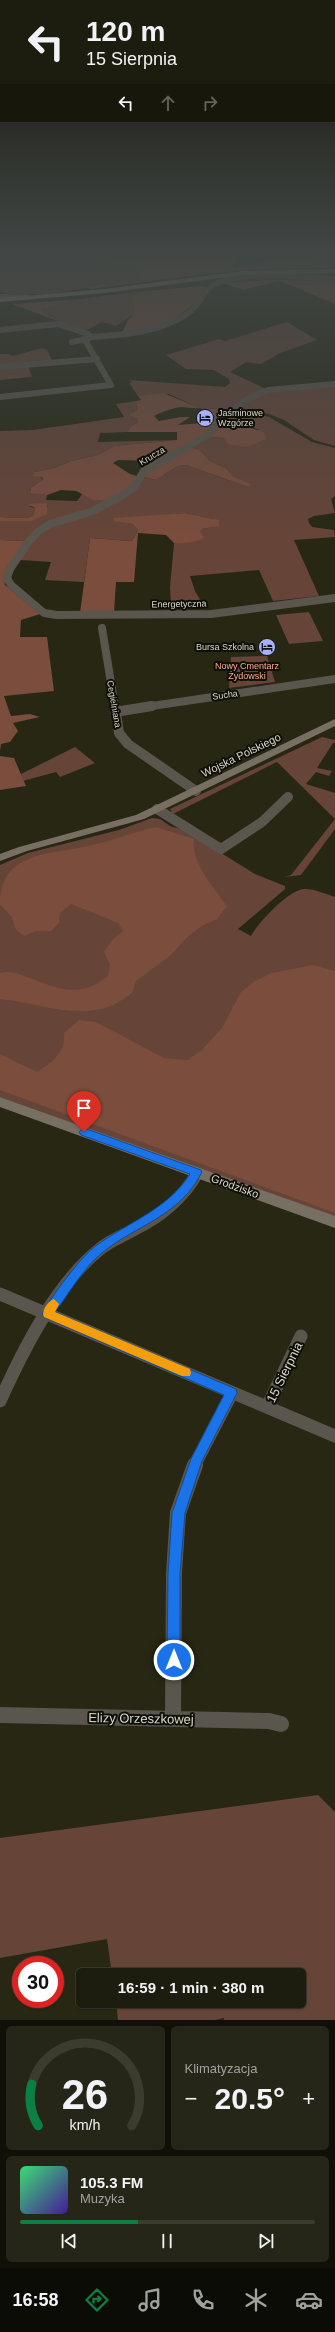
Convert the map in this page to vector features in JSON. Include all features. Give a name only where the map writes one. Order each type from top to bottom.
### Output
[{"type":"street","points":[[0,397],[111,385],[112,382],[94,349]]},
{"type":"street","points":[[0,367],[98,359]]},
{"type":"street","name":"Krucza","points":[[28,598],[11,585],[8,574],[29,541],[45,526],[93,511],[128,492],[134,487],[144,471],[207,436],[226,414],[257,394],[268,390],[335,384]]},
{"type":"street","name":"Energetyczna","points":[[28,598],[44,613],[71,615],[211,614],[335,598]]},
{"type":"street","name":"Cegielniana","points":[[102,628],[119,733],[123,739],[196,791]]},
{"type":"street","name":"Sucha","points":[[115,712],[335,679]]},
{"type":"street","name":"Wojska Polskiego","points":[[0,858],[23,849],[126,822],[196,791],[335,722]]},
{"type":"street","points":[[157,809],[221,849],[262,822],[288,797]]},
{"type":"street","name":"Grodzisko","points":[[0,1102],[335,1222]]},
{"type":"street","points":[[0,1401],[16,1368],[48,1314],[86,1261],[100,1248],[157,1215],[187,1188],[197,1172]]},
{"type":"street","name":"15 Sierpnia","points":[[0,1294],[335,1436]]},
{"type":"street","name":"15 Sierpnia","points":[[267,1407],[301,1336]]},
{"type":"street","points":[[173,1718],[174,1574],[178,1513],[197,1459],[232,1393]]},
{"type":"street","name":"Elizy Orzeszkowej","points":[[0,1715],[269,1721],[281,1724]]},
{"type":"green space","points":[[37,349],[45,349],[53,362],[0,366],[0,354],[8,354],[13,356]]},
{"type":"green space","points":[[185,349],[291,349],[280,353],[261,364],[246,362],[230,372],[266,389],[230,409],[215,408],[204,410],[169,394],[138,396],[129,383],[132,382],[129,380],[225,387],[230,383],[229,379],[214,370],[186,369],[166,355]]},
{"type":"green space","points":[[28,365],[32,377],[0,380],[0,368]]},
{"type":"green space","points":[[335,385],[335,446],[314,440],[284,420],[269,414],[235,408],[271,390]]},
{"type":"green space","points":[[136,401],[137,410],[128,415],[138,419],[138,422],[130,427],[127,432],[100,433],[98,442],[177,440],[114,446],[98,455],[71,461],[54,468],[35,472],[43,479],[31,488],[30,492],[47,495],[46,500],[77,501],[83,493],[110,500],[93,510],[51,522],[26,541],[0,540],[0,521],[32,521],[48,506],[29,506],[35,508],[33,516],[27,518],[0,517],[0,431],[33,430],[124,417],[116,404]]},
{"type":"green space","points":[[235,410],[269,417],[312,442],[335,448],[335,496],[331,499],[335,513],[314,516],[308,519],[312,527],[334,530],[335,537],[294,540],[319,596],[273,601],[259,570],[190,576],[195,591],[204,606],[171,606],[170,587],[174,543],[185,543],[191,541],[202,529],[213,527],[214,519],[185,513],[114,520],[132,524],[138,530],[132,541],[90,538],[84,582],[45,580],[51,562],[20,560],[31,542],[49,528],[85,516],[141,476],[156,480],[178,466],[186,465],[248,487],[250,484],[233,476],[227,469],[210,461],[200,450],[190,447],[207,438],[220,437],[225,439],[260,430],[256,429],[238,416],[230,413]]},
{"type":"green space","points":[[309,612],[323,641],[289,644],[276,615]]},
{"type":"green space","name":"Nowy Cmentarz Żydowski","points":[[267,656],[275,682],[229,688],[231,657]]},
{"type":"green space","points":[[322,737],[335,740],[335,743],[333,743],[317,768],[332,771],[329,776],[316,772],[306,784],[335,793],[335,819],[277,762],[173,814],[170,809]]},
{"type":"green space","points":[[75,747],[95,763],[60,777],[56,772],[23,781],[21,774]]},
{"type":"green space","points":[[152,818],[160,819],[170,826],[184,830],[255,874],[285,886],[285,889],[238,929],[251,936],[260,923],[283,900],[299,890],[313,890],[335,897],[335,1217],[0,1097],[0,865],[28,853],[119,830]]},
{"type":"green space","points":[[335,819],[335,829],[301,875],[284,877],[291,875]]},
{"type":"green space","points":[[318,1795],[335,1812],[335,2020],[224,2020],[224,2018],[215,2020],[118,2020],[117,2008],[306,2008],[306,1968],[111,1968],[107,1939],[0,1958],[0,1838]]},
{"type":"shaded area","points":[[163,393],[200,408],[181,407],[167,410],[154,416],[159,421],[190,417],[178,425],[202,423],[214,417],[198,414],[206,410],[214,408],[230,409],[206,435],[157,461],[118,460],[113,463],[130,474],[137,476],[135,483],[110,500],[94,500],[76,491],[61,490],[47,495],[30,493],[31,488],[43,479],[42,477],[33,476],[35,472],[54,468],[71,461],[98,455],[114,446],[177,440],[177,432],[127,432],[130,427],[138,422],[138,419],[128,415],[137,410],[136,401],[141,400],[138,396]]},
{"type":"shaded area","points":[[230,413],[242,416],[251,428],[264,432],[266,439],[246,447],[228,444],[225,439],[220,437],[207,438]]},
{"type":"shaded area","points":[[190,447],[200,450],[210,461],[227,469],[233,476],[251,484],[248,487],[186,465],[178,466],[156,480],[141,476]]},
{"type":"shaded area","points":[[47,503],[47,514],[32,521],[0,521],[0,517],[27,518],[33,516],[35,508],[28,504]]},
{"type":"shaded area","points":[[185,513],[219,520],[219,526],[202,529],[200,532],[204,537],[189,543],[174,543],[166,535],[138,533],[134,582],[116,582],[114,613],[80,613],[90,538],[132,541],[138,530],[132,524],[114,521],[114,518]]},
{"type":"shaded area","points":[[0,540],[26,541],[8,567],[5,585],[40,614],[21,620],[20,637],[47,637],[54,691],[4,696],[11,716],[30,714],[40,717],[13,723],[18,731],[10,742],[1,744],[0,751]]},
{"type":"shaded area","points":[[0,756],[14,758],[26,786],[0,790]]},
{"type":"shaded area","points":[[156,827],[194,839],[196,857],[204,875],[227,906],[217,919],[202,926],[187,937],[171,955],[136,981],[132,993],[111,1006],[97,1010],[69,1011],[0,999],[0,973],[4,972],[15,973],[51,986],[70,990],[88,987],[98,983],[108,976],[110,965],[104,952],[112,940],[123,931],[118,923],[71,904],[60,913],[59,923],[51,931],[36,931],[24,936],[16,930],[12,917],[0,905],[2,887],[8,874],[18,865],[43,854],[97,844]]},
{"type":"shaded area","points":[[313,965],[335,971],[335,1213],[0,1090],[0,1054],[37,1072],[56,1057],[63,1046],[64,1033],[79,1020],[96,1022],[164,1058],[187,1060],[202,1050],[222,1028],[241,992],[255,981],[272,973]]},
{"type":"slow traffic","points":[[54,1304],[48,1314],[186,1373]]},
{"type":"place","name":"Jaśminowe Wzgórze","points":[[205,418]]},
{"type":"place","name":"Bursa Szkolna","points":[[267,647]]},
{"type":"route","points":[[84,1132],[197,1172],[187,1188],[157,1215],[148,1222],[100,1248],[86,1261],[56,1300],[48,1314],[232,1393],[197,1459],[178,1513],[174,1574],[174,1660]]}]
